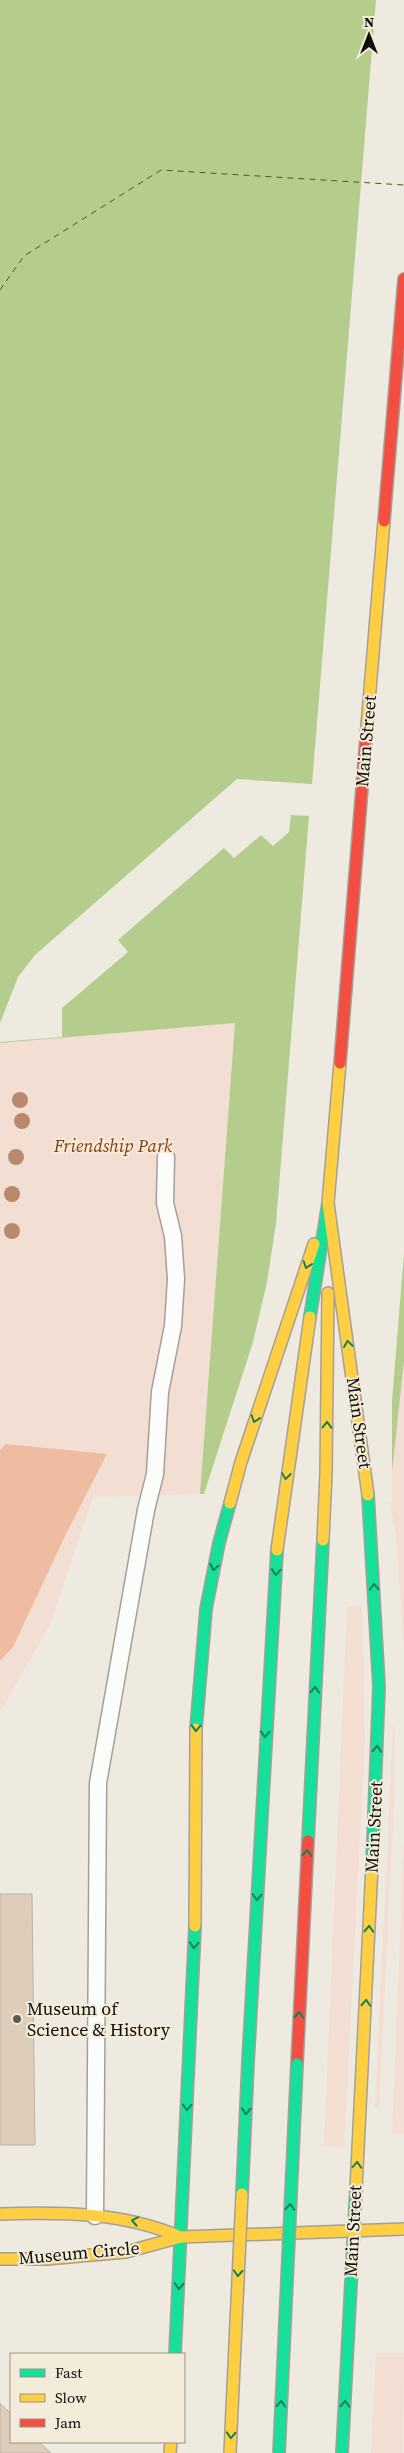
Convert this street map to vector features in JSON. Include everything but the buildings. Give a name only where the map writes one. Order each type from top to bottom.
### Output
[{"type":"main road","name":"Main Street","points":[[342,2453],[378,1735],[378,1645],[371,1531],[361,1431],[328,1203],[404,279]]},
{"type":"main road","name":"Main Street","points":[[176,2353],[196,1896],[197,1707],[206,1609],[225,1519],[249,1436],[328,1203]]},
{"type":"main road","points":[[230,2453],[270,1633],[280,1524],[328,1203]]},
{"type":"main road","points":[[279,2453],[324,1527],[327,1421],[328,1203]]},
{"type":"main road","name":"Museum Circle","points":[[0,2214],[95,2216],[145,2223],[181,2237]]},
{"type":"main road","points":[[181,2237],[404,2229]]},
{"type":"main road","name":"Museum Circle","points":[[0,2260],[47,2259],[126,2252],[181,2237]]},
{"type":"lane","points":[[95,2216],[98,1783],[146,1510],[155,1474],[160,1392],[173,1326],[176,1279],[173,1236],[165,1203],[166,1157]]},
{"type":"green space","name":"Friendship Park","points":[[235,1023],[200,1494],[93,1497],[50,1625],[0,1712],[0,1043]]},
{"type":"green space","points":[[404,1361],[404,1648],[396,1533],[389,1501]]},
{"type":"green space","points":[[347,1606],[362,1606],[365,1740],[344,2147],[324,2146]]},
{"type":"green space","points":[[393,1726],[395,1727],[395,1783],[379,2108],[375,2107]]},
{"type":"green space","points":[[404,1841],[404,2134],[392,2134]]},
{"type":"green space","points":[[376,2353],[404,2353],[403,2453],[371,2453]]},
{"type":"shaded area","points":[[0,0],[404,0],[404,1361],[389,1500],[200,1494],[235,1023],[0,1043]]},
{"type":"shaded area","points":[[6,1444],[107,1454],[66,1534],[13,1647],[0,1661],[0,1450]]},
{"type":"pier","points":[[376,0],[404,0],[404,1253],[392,1401],[392,1501],[389,1503],[203,1497],[253,1342],[267,1282],[276,1223],[309,816],[291,815],[289,832],[273,846],[261,835],[234,858],[224,848],[118,940],[128,952],[62,1008],[62,1037],[0,1042],[0,1023],[18,977],[35,955],[237,779],[312,784]]},
{"type":"ferry route","points":[[0,290],[24,256],[161,170],[404,185]]},
{"type":"traffic: fast","points":[[310,1317],[328,1203]]},
{"type":"traffic: fast","points":[[368,1495],[379,1687],[372,1866]]},
{"type":"traffic: fast","points":[[196,1729],[206,1609],[219,1543],[230,1503]]},
{"type":"traffic: fast","points":[[308,1841],[323,1540]]},
{"type":"traffic: fast","points":[[248,2062],[277,1550]]},
{"type":"traffic: fast","points":[[175,2353],[195,1926]]},
{"type":"traffic: fast","points":[[242,2194],[248,2062]]},
{"type":"traffic: fast","points":[[279,2453],[297,2064]]},
{"type":"traffic: fast","points":[[342,2453],[356,2189]]},
{"type":"traffic: slow","points":[[366,738],[384,521]]},
{"type":"traffic: slow","points":[[340,1063],[328,1203],[368,1495]]},
{"type":"traffic: slow","points":[[230,1503],[241,1462],[314,1244]]},
{"type":"traffic: slow","points":[[323,1540],[326,1473],[328,1293]]},
{"type":"traffic: slow","points":[[277,1550],[310,1317]]},
{"type":"traffic: slow","points":[[195,1926],[196,1729]]},
{"type":"traffic: slow","points":[[356,2189],[372,1866]]},
{"type":"traffic: slow","points":[[230,2453],[242,2194]]},
{"type":"traffic: slow","points":[[0,2214],[47,2213],[92,2215],[137,2223],[181,2237]]},
{"type":"traffic: slow","points":[[0,2259],[47,2259],[126,2252],[181,2237],[404,2229]]},
{"type":"traffic: slow","points":[[170,2453],[171,2443]]},
{"type":"traffic: jam","points":[[384,521],[404,279]]},
{"type":"traffic: jam","points":[[340,1063],[366,738]]},
{"type":"traffic: jam","points":[[297,2064],[308,1841]]},
{"type":"place","name":"Museum of Science & History","points":[[17,2019]]}]
